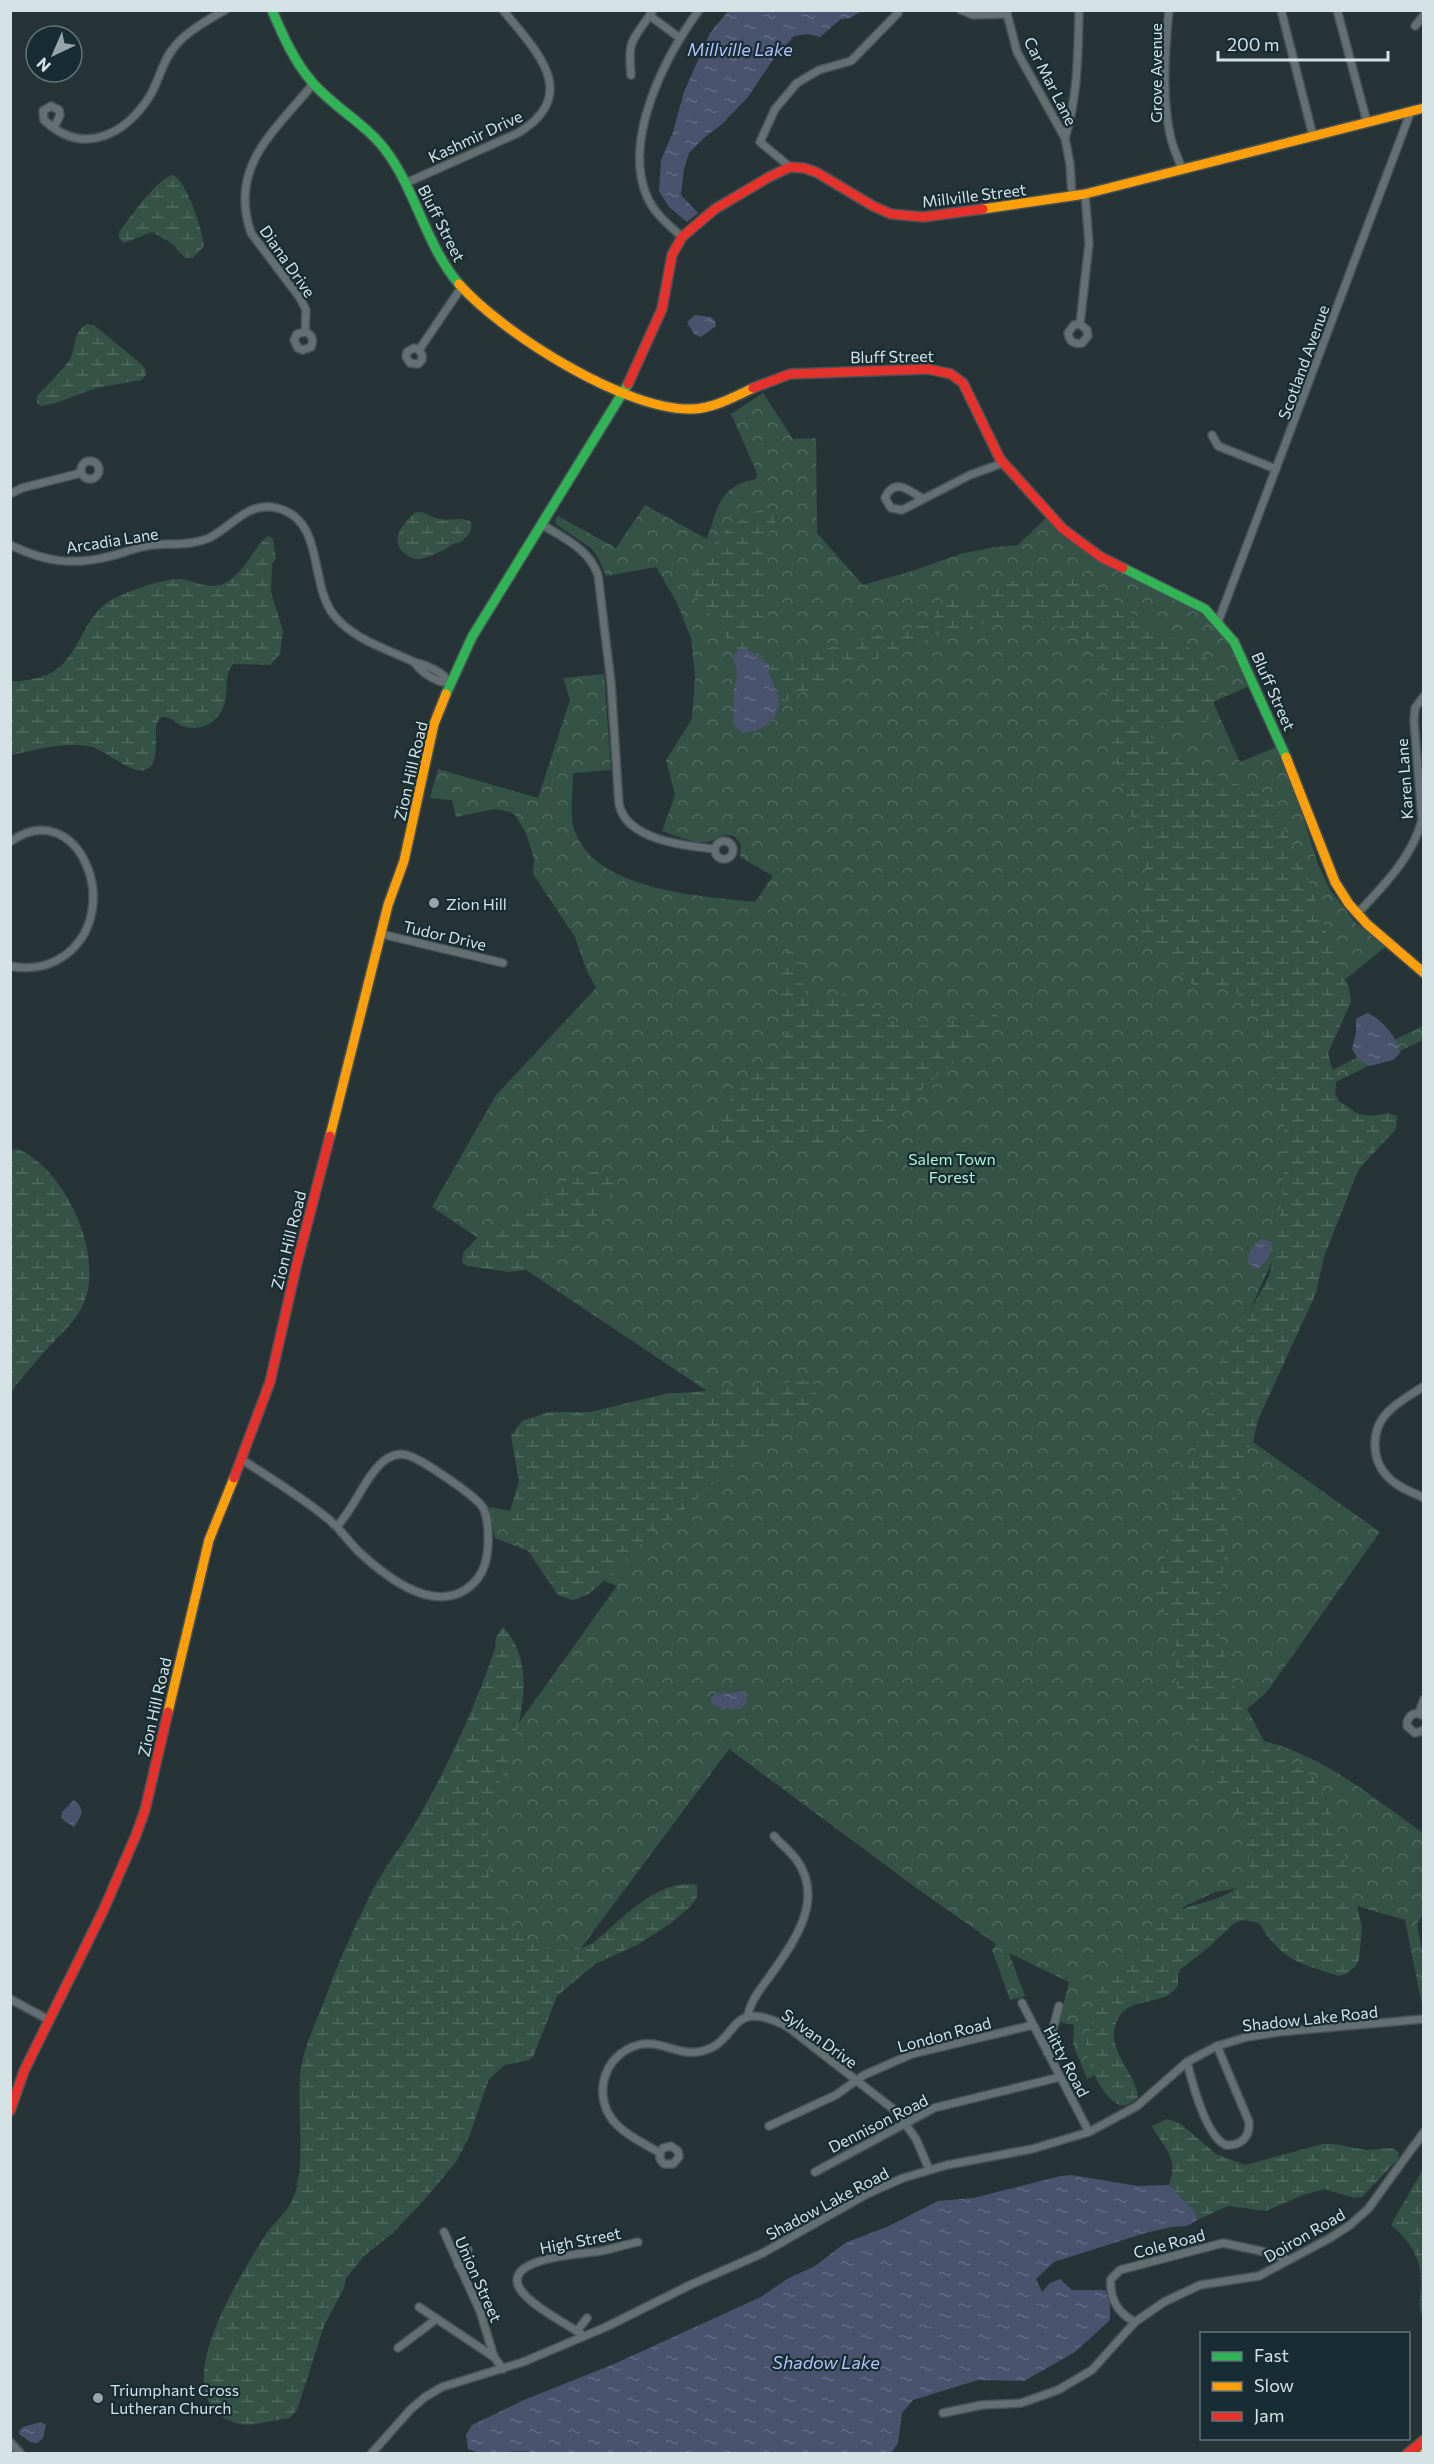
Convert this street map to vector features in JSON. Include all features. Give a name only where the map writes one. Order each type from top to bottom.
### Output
[{"type":"street","points":[[54,128],[65,135],[86,139],[106,136],[118,129],[150,96],[165,61],[177,43],[225,10]]},
{"type":"street","name":"Bluff Street","points":[[272,10],[293,57],[313,84],[380,142],[406,183],[436,249],[461,288],[477,305],[514,331],[588,377],[622,392],[669,406],[690,409],[710,407],[735,398],[777,377],[790,374],[941,370],[954,375],[963,383],[1003,463],[1063,529],[1090,550],[1195,603],[1210,613],[1218,622],[1241,654],[1297,781],[1329,870],[1341,893],[1357,914],[1424,973]]},
{"type":"street","name":"Kashmir Drive","points":[[406,183],[518,133],[535,123],[543,113],[550,94],[550,81],[546,69],[540,57],[503,10]]},
{"type":"street","points":[[682,237],[663,220],[648,198],[642,179],[639,147],[644,121],[658,84],[680,38],[699,10]]},
{"type":"street","name":"Car Mar Lane","points":[[961,10],[973,15],[1006,12],[1017,52],[1051,109],[1065,138],[1070,164],[1072,197]]},
{"type":"street","points":[[1065,138],[1074,105],[1078,72],[1079,10]]},
{"type":"street","name":"Grove Avenue","points":[[1169,10],[1167,121],[1173,147],[1182,169]]},
{"type":"street","points":[[1281,10],[1312,136]]},
{"type":"street","points":[[1337,10],[1367,122]]},
{"type":"street","points":[[631,75],[629,47],[641,26],[652,13],[680,38]]},
{"type":"street","points":[[622,392],[644,352],[662,309],[672,255],[682,237],[715,209],[790,167],[760,142],[775,109],[797,82],[819,70],[851,61],[898,13]]},
{"type":"street","points":[[1415,26],[1424,15]]},
{"type":"street","name":"Diana Drive","points":[[305,332],[307,316],[304,305],[251,233],[245,214],[244,195],[251,162],[313,84]]},
{"type":"street","name":"Millville Street","points":[[790,167],[816,172],[873,206],[891,214],[910,217],[1072,197],[1424,108]]},
{"type":"street","name":"Scotland Avenue","points":[[1218,622],[1411,111]]},
{"type":"street","points":[[1080,324],[1089,243],[1085,194]]},
{"type":"street","points":[[419,350],[461,288]]},
{"type":"street","name":"Zion Hill Road","points":[[10,2111],[18,2088],[130,1854],[145,1810],[209,1540],[270,1382],[297,1263],[381,934],[416,816],[434,724],[450,683],[479,626],[543,525],[622,392]]},
{"type":"street","points":[[1212,435],[1218,446],[1276,470]]},
{"type":"street","points":[[923,499],[909,490],[896,486],[885,498],[887,504],[897,510],[902,510],[970,475],[1003,463]]},
{"type":"street","points":[[10,494],[22,488],[81,473]]},
{"type":"street","name":"Arcadia Lane","points":[[10,545],[38,558],[76,562],[110,556],[149,545],[191,543],[222,531],[252,509],[279,508],[295,516],[307,530],[320,587],[334,616],[358,635],[414,662],[424,664],[446,677],[450,683]]},
{"type":"street","points":[[543,525],[585,552],[593,561],[598,575],[610,683],[619,804],[623,817],[633,827],[671,842],[715,849]]},
{"type":"street","name":"Karen Lane","points":[[1357,914],[1407,856],[1419,832],[1422,820],[1413,721],[1415,708],[1424,696]]},
{"type":"street","points":[[10,842],[23,835],[39,831],[62,837],[75,847],[87,864],[93,882],[94,901],[88,926],[82,937],[67,953],[42,966],[27,968],[10,966]]},
{"type":"street","name":"Tudor Drive","points":[[381,934],[503,963]]},
{"type":"street","points":[[1424,1386],[1397,1403],[1383,1418],[1375,1435],[1374,1447],[1387,1477],[1424,1498]]},
{"type":"street","points":[[241,1459],[311,1506],[337,1526],[366,1557],[398,1582],[414,1591],[432,1597],[451,1596],[466,1589],[479,1576],[487,1559],[487,1520],[479,1503],[418,1460],[404,1454],[391,1457],[380,1465],[337,1526]]},
{"type":"street","points":[[1424,1699],[1421,1715],[1410,1716],[1407,1726],[1415,1733],[1424,1730]]},
{"type":"street","points":[[660,2153],[628,2135],[609,2116],[603,2104],[603,2079],[608,2067],[627,2049],[639,2044],[659,2044],[690,2052],[704,2050],[716,2044],[734,2025],[748,2015],[753,2000],[801,1928],[807,1909],[807,1890],[802,1871],[796,1859],[774,1836]]},
{"type":"street","points":[[10,1999],[50,2020]]},
{"type":"street","name":"Hitty Road","points":[[1022,2003],[1089,2132]]},
{"type":"street","points":[[1047,2052],[1059,2006]]},
{"type":"street","name":"Sylvan Drive","points":[[748,2015],[770,2018],[788,2027],[887,2104],[906,2122],[929,2169]]},
{"type":"street","name":"Shadow Lake Road","points":[[371,2454],[410,2410],[425,2397],[442,2387],[466,2378],[503,2369],[584,2336],[763,2253],[885,2186],[929,2169],[1032,2149],[1089,2132],[1137,2106],[1187,2062],[1217,2046],[1247,2037],[1274,2033],[1424,2019]]},
{"type":"street","name":"London Road","points":[[770,2126],[836,2095],[856,2081],[912,2054],[1033,2025]]},
{"type":"street","points":[[1187,2062],[1194,2088],[1214,2135],[1226,2145],[1239,2143],[1248,2134],[1249,2122],[1217,2046]]},
{"type":"street","name":"Dennison Road","points":[[814,2172],[934,2108],[1060,2077]]},
{"type":"street","name":"Doiron Road","points":[[943,2413],[972,2407],[1021,2403],[1058,2390],[1092,2370],[1135,2322],[1164,2302],[1200,2285],[1259,2276],[1341,2231],[1359,2217],[1379,2195],[1424,2132]]},
{"type":"street","name":"Union Street","points":[[444,2232],[480,2311],[494,2357],[503,2369]]},
{"type":"street","name":"High Street","points":[[584,2336],[542,2308],[522,2291],[518,2278],[520,2272],[525,2267],[543,2260],[602,2251],[638,2242]]},
{"type":"street","name":"Cole Road","points":[[1135,2322],[1119,2310],[1112,2292],[1111,2279],[1120,2270],[1223,2243],[1289,2260]]},
{"type":"street","points":[[458,2265],[468,2250]]},
{"type":"street","points":[[419,2307],[435,2320],[494,2357]]},
{"type":"street","points":[[577,2331],[588,2318]]},
{"type":"street","points":[[398,2349],[435,2320]]},
{"type":"street","points":[[1407,2454],[1424,2440]]},
{"type":"street","points":[[10,2442],[21,2454]]},
{"type":"green space","points":[[173,175],[188,196],[203,239],[204,246],[193,258],[185,258],[173,244],[152,232],[124,243],[119,238],[119,232],[144,199],[159,183]]},
{"type":"green space","points":[[87,324],[94,325],[140,363],[146,375],[141,380],[96,388],[56,403],[41,406],[37,403],[37,396],[69,361],[77,336]]},
{"type":"green space","name":"Salem Town Forest","points":[[763,393],[793,439],[816,438],[817,533],[863,585],[960,554],[1018,545],[1046,518],[1197,610],[1218,629],[1228,643],[1249,686],[1213,702],[1240,762],[1276,747],[1301,811],[1318,864],[1330,890],[1354,921],[1385,947],[1347,978],[1306,1002],[1304,1073],[1334,1069],[1423,1026],[1423,1040],[1310,1094],[1289,1224],[1251,1308],[1258,1418],[1253,1442],[1380,1532],[1266,1693],[1247,1709],[1264,1741],[1328,1767],[1423,1833],[1423,1916],[1417,1923],[1423,1957],[1423,2010],[1405,1920],[1255,1877],[1249,1886],[1215,1892],[1183,1907],[1179,1924],[1117,1980],[1108,2068],[1087,2079],[1073,2044],[1074,2025],[1059,2022],[1069,1982],[1009,1953],[1025,1996],[1010,2000],[992,1950],[996,1944],[919,1890],[729,1749],[541,2002],[434,1841],[617,1586],[495,1538],[489,1507],[651,1536],[641,1528],[719,1399],[432,1207],[496,1095],[596,988],[586,969],[575,937],[533,874],[534,859],[526,833],[516,816],[510,812],[495,809],[456,817],[452,800],[430,798],[438,769],[538,798],[570,700],[563,678],[604,674],[611,770],[573,773],[573,826],[587,852],[605,867],[653,887],[707,897],[755,902],[773,876],[740,857],[741,845],[735,837],[727,835],[700,842],[662,831],[675,795],[666,760],[692,719],[695,677],[691,638],[676,601],[656,567],[606,576],[598,557],[591,548],[557,525],[555,521],[558,516],[616,548],[645,505],[707,539],[718,508],[727,493],[744,482],[756,479],[757,473],[731,414]]},
{"type":"green space","points":[[772,508],[776,520],[766,539],[763,552],[766,627],[761,658],[747,649],[734,652],[721,626],[695,596],[692,586],[693,575],[718,539],[731,526],[754,512]]},
{"type":"green space","points":[[416,512],[444,520],[467,520],[471,522],[470,531],[460,543],[455,543],[429,556],[413,558],[401,550],[398,539],[402,527]]},
{"type":"green space","points":[[268,536],[273,538],[276,559],[272,564],[271,592],[283,631],[280,654],[270,665],[233,664],[229,670],[223,709],[215,719],[207,725],[192,728],[182,726],[166,717],[160,718],[156,731],[155,758],[151,765],[140,771],[98,749],[82,745],[51,747],[11,755],[11,682],[41,677],[61,666],[69,657],[93,616],[111,600],[145,586],[174,579],[208,586],[225,583],[243,568]]},
{"type":"green space","points":[[1072,575],[1082,576],[1129,611],[1219,666],[1218,677],[1214,685],[1214,709],[1206,722],[1181,728],[1156,728],[1151,737],[1161,745],[1259,794],[1272,803],[1306,873],[1334,954],[1349,988],[1351,1002],[1328,1053],[1336,1083],[1335,1093],[1339,1101],[1358,1114],[1371,1116],[1389,1113],[1397,1116],[1396,1129],[1359,1169],[1324,1257],[1316,1293],[1258,1420],[1246,1456],[1226,1534],[1219,1619],[1220,1635],[1236,1694],[1259,1742],[1273,1754],[1312,1776],[1324,1794],[1341,1841],[1362,1927],[1359,1959],[1356,1966],[1346,1974],[1339,1976],[1293,1959],[1267,1936],[1259,1923],[1242,1920],[1233,1924],[1181,1969],[1178,1974],[1178,1986],[1170,1994],[1128,2008],[1118,2018],[1114,2036],[1115,2045],[1133,2079],[1138,2097],[1123,2105],[1115,2102],[1103,2090],[1087,2055],[1087,2040],[1094,2016],[1096,1995],[1163,1918],[1227,1894],[1245,1880],[1249,1870],[1249,1855],[1238,1821],[1202,1753],[1184,1710],[1176,1680],[1174,1632],[1157,1602],[1155,1590],[1167,1550],[1165,1515],[1167,1505],[1199,1442],[1220,1363],[1267,1280],[1275,1248],[1284,1175],[1285,1132],[1274,1091],[1266,1044],[1260,1021],[1247,1001],[1227,990],[1197,986],[1189,982],[1182,974],[1177,961],[1152,950],[1137,938],[1134,931],[1145,884],[1145,862],[1115,760],[1105,681],[1096,656],[1089,646],[1061,627],[1024,621],[983,624],[894,652],[785,701],[779,701],[768,670],[770,665],[810,653],[932,623],[939,604],[950,597],[976,596],[1004,581],[1043,582]]},
{"type":"green space","points":[[795,943],[800,948],[801,977],[807,996],[821,999],[844,994],[895,1023],[913,1026],[935,1024],[991,1011],[999,1017],[997,1026],[877,1126],[850,1138],[819,1144],[772,1147],[712,1145],[704,1138],[704,1130],[709,1121],[779,1051],[785,1033],[779,1002],[779,984],[787,949]]},
{"type":"green space","points":[[18,1149],[36,1160],[66,1195],[85,1241],[89,1265],[88,1287],[79,1313],[11,1392],[10,1150]]},
{"type":"green space","points":[[600,1170],[613,1175],[615,1179],[610,1195],[602,1202],[592,1227],[560,1254],[527,1270],[510,1272],[467,1266],[462,1262],[463,1253],[477,1238],[499,1226],[523,1206],[571,1178]]},
{"type":"green space","points":[[802,1380],[811,1381],[816,1387],[814,1403],[811,1407],[736,1461],[688,1507],[659,1526],[587,1595],[573,1600],[558,1595],[510,1524],[510,1511],[519,1481],[511,1436],[522,1421],[549,1412],[590,1412],[665,1394],[749,1388]]},
{"type":"green space","points":[[503,1627],[514,1642],[521,1660],[523,1698],[515,1738],[492,1799],[488,1818],[491,1883],[496,1903],[502,1914],[511,1926],[527,1940],[556,1950],[570,1950],[593,1943],[641,1902],[669,1887],[683,1884],[697,1885],[697,1897],[690,1907],[670,1924],[637,1945],[595,1964],[557,1996],[534,2055],[529,2060],[505,2065],[489,2079],[469,2137],[456,2162],[394,2232],[364,2256],[346,2278],[344,2288],[324,2326],[297,2410],[290,2418],[258,2424],[240,2424],[216,2412],[205,2391],[205,2366],[212,2337],[224,2308],[264,2237],[294,2196],[300,2168],[300,2077],[307,2045],[342,1956],[371,1893],[420,1815],[452,1754],[488,1670],[496,1637]]},
{"type":"green space","points":[[1167,2119],[1181,2124],[1216,2154],[1245,2165],[1322,2144],[1366,2150],[1393,2148],[1399,2153],[1398,2159],[1362,2197],[1354,2198],[1325,2189],[1303,2195],[1266,2211],[1228,2206],[1197,2220],[1195,2212],[1169,2185],[1172,2167],[1169,2153],[1152,2126]]},
{"type":"green space","points":[[1423,2169],[1423,2317],[1420,2306],[1421,2276],[1417,2259],[1404,2237],[1391,2225]]},
{"type":"water","name":"Millville Lake","points":[[729,10],[862,11],[850,18],[841,19],[820,37],[807,34],[794,36],[774,58],[748,97],[689,153],[684,169],[681,195],[698,213],[687,222],[669,207],[659,191],[661,160],[673,132],[684,92],[710,33]]},
{"type":"water","points":[[695,315],[711,317],[716,326],[701,337],[694,334],[687,322]]},
{"type":"water","points":[[739,649],[747,649],[770,665],[768,670],[779,698],[776,715],[767,725],[755,731],[742,733],[733,724],[734,689],[738,672],[732,657]]},
{"type":"water","points":[[1367,1013],[1383,1024],[1396,1041],[1400,1053],[1393,1060],[1370,1066],[1358,1059],[1352,1049],[1356,1019]]},
{"type":"water","points":[[1262,1239],[1272,1242],[1271,1250],[1262,1265],[1254,1268],[1248,1261],[1249,1254]]},
{"type":"water","points":[[742,1692],[746,1694],[747,1703],[741,1709],[720,1708],[711,1703],[711,1698],[716,1694]]},
{"type":"water","points":[[74,1800],[78,1803],[81,1813],[74,1827],[61,1818],[62,1812]]},
{"type":"water","name":"Shadow Lake","points":[[1071,2175],[1138,2186],[1169,2185],[1195,2212],[1197,2220],[1187,2226],[1145,2233],[1054,2262],[1036,2279],[1042,2292],[1050,2283],[1060,2279],[1072,2290],[1105,2290],[1110,2304],[1110,2320],[1075,2352],[1024,2381],[978,2380],[913,2400],[902,2413],[898,2443],[891,2453],[539,2454],[521,2451],[486,2453],[468,2449],[466,2435],[472,2425],[524,2400],[614,2364],[761,2297],[787,2279],[815,2266],[845,2243],[889,2226],[938,2201],[973,2198]]},
{"type":"water","points":[[41,2422],[46,2425],[43,2438],[37,2443],[30,2442],[19,2434],[23,2427]]},
{"type":"traffic: fast","points":[[272,10],[294,57],[312,82],[372,135],[389,155],[439,254],[459,284]]},
{"type":"traffic: fast","points":[[446,694],[472,637],[628,384]]},
{"type":"traffic: fast","points":[[1123,568],[1205,609],[1234,642],[1286,757]]},
{"type":"traffic: slow","points":[[983,209],[1085,194],[1424,108]]},
{"type":"traffic: slow","points":[[459,284],[504,325],[535,346],[601,384],[635,398],[666,406],[693,409],[716,404],[753,388]]},
{"type":"traffic: slow","points":[[330,1136],[388,905],[404,861],[434,724],[446,694]]},
{"type":"traffic: slow","points":[[1286,757],[1335,882],[1349,904],[1367,924],[1424,973]]},
{"type":"traffic: slow","points":[[168,1712],[209,1540],[234,1478]]},
{"type":"traffic: jam","points":[[628,384],[662,309],[672,255],[682,237],[715,209],[769,177],[790,167],[804,168],[816,172],[873,206],[891,214],[923,217],[983,209]]},
{"type":"traffic: jam","points":[[753,388],[790,374],[928,369],[951,374],[963,383],[1000,459],[1063,529],[1101,557],[1123,568]]},
{"type":"traffic: jam","points":[[234,1478],[270,1382],[297,1263],[330,1136]]},
{"type":"traffic: jam","points":[[10,2111],[24,2071],[104,1909],[136,1835],[145,1810],[168,1712]]},
{"type":"traffic: jam","points":[[1407,2454],[1424,2440]]},
{"type":"place","name":"Zion Hill","points":[[434,903]]},
{"type":"place","name":"Triumphant Cross Lutheran Church","points":[[98,2398]]}]
